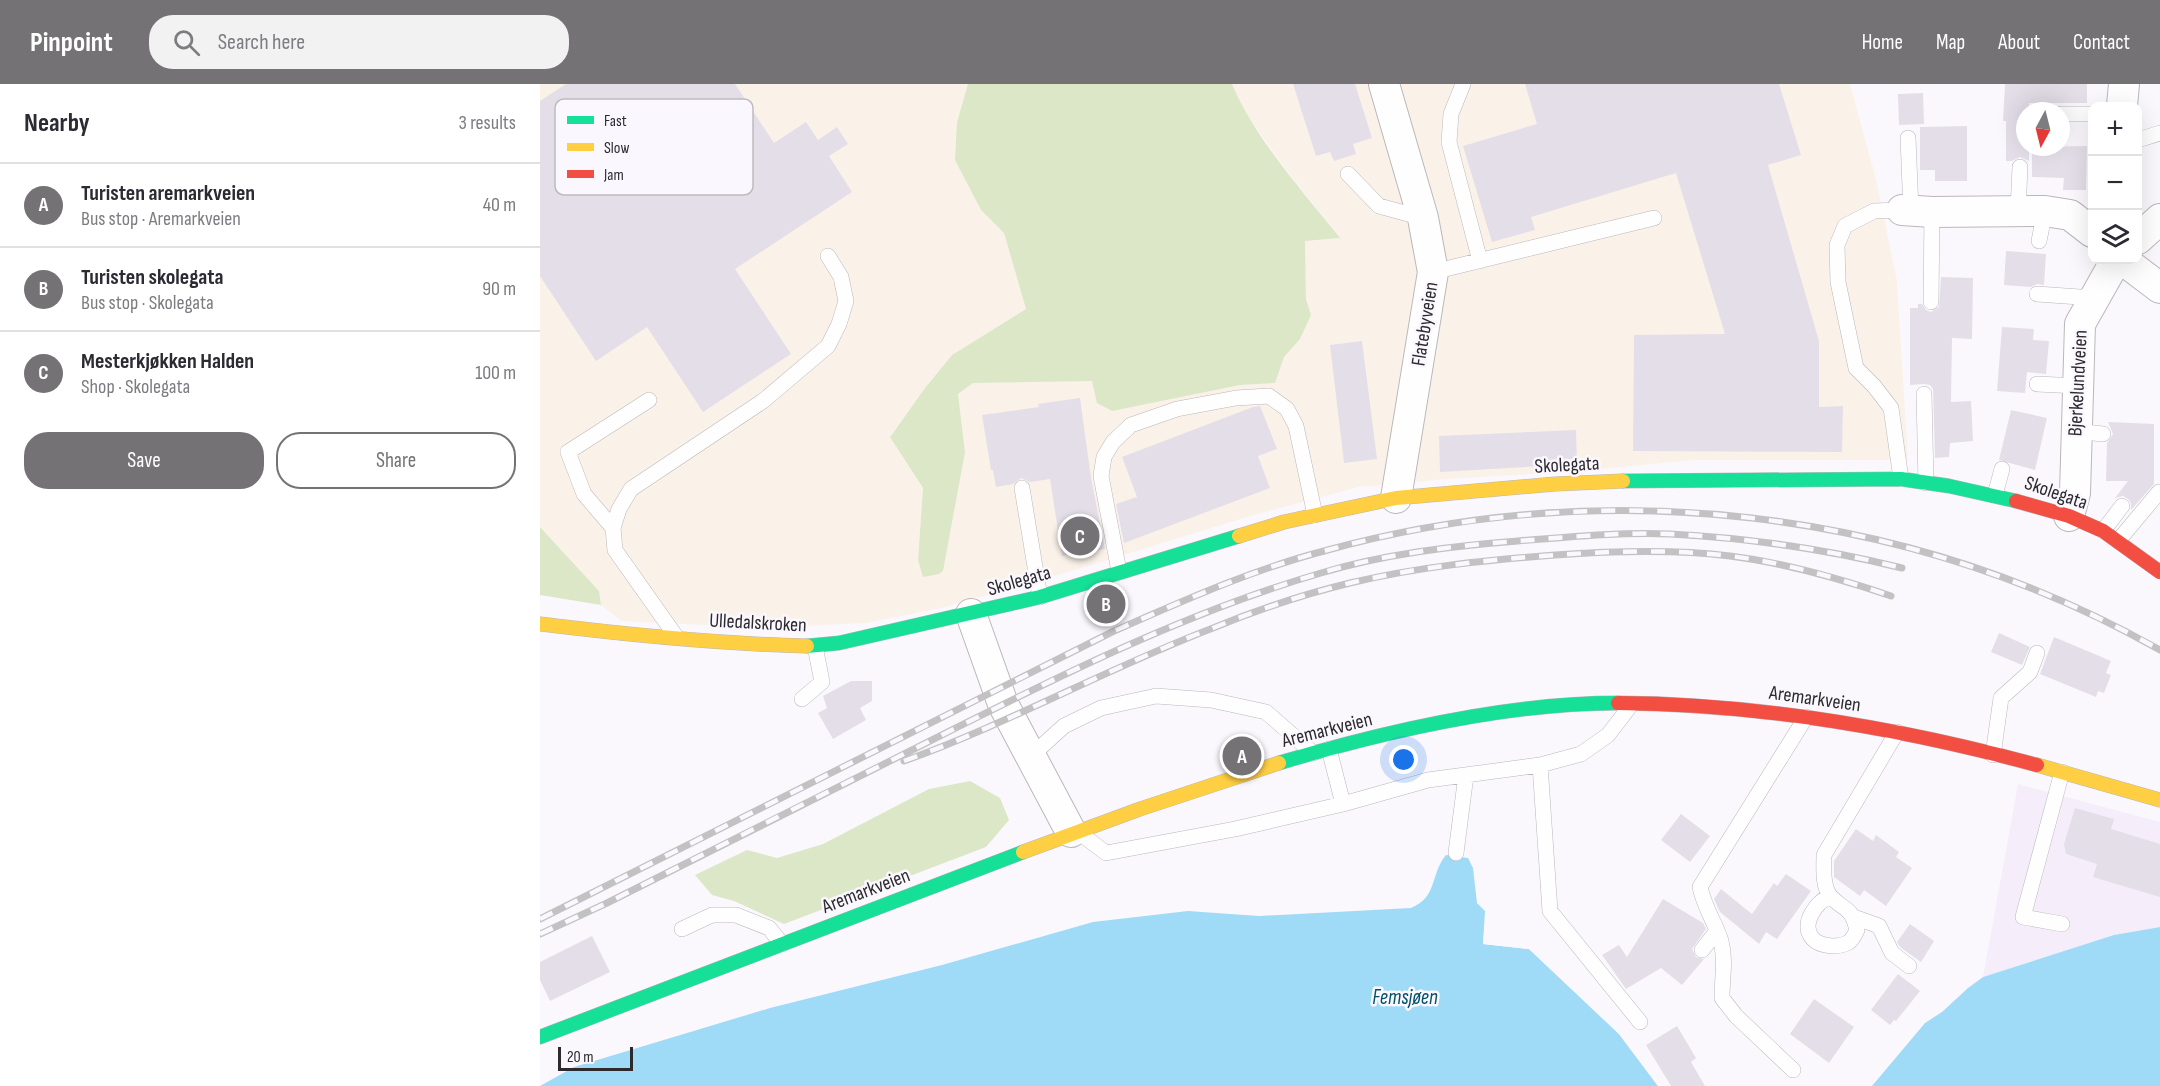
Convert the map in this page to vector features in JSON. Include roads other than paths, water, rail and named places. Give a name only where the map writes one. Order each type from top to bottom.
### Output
[{"type":"main road","name":"Skolegata","points":[[971,615],[1040,597],[1284,522],[1396,498],[1555,484],[1654,480],[1901,479],[1995,495],[2070,516],[2103,531],[2160,572]]},
{"type":"main road","name":"Ulledalskroken","points":[[540,624],[677,638],[815,646],[971,615]]},
{"type":"main road","name":"Aremarkveien","points":[[540,1037],[1180,793],[1312,753],[1489,714],[1552,706],[1633,703],[1727,707],[1806,717],[1897,732],[2062,772],[2160,800]]},
{"type":"street","name":"Flatebyveien","points":[[1384,84],[1423,218],[1433,272],[1396,498]]},
{"type":"street","points":[[2122,102],[2124,84]]},
{"type":"street","points":[[1915,211],[2032,211],[2070,215],[2088,229]]},
{"type":"street","points":[[2142,235],[2160,219]]},
{"type":"street","name":"Bjerkelundveien","points":[[2070,516],[2089,432],[2077,386],[2080,324],[2114,264]]},
{"type":"street","points":[[2128,264],[2160,288]]},
{"type":"street","points":[[971,615],[996,689],[1030,756],[1074,832]]},
{"type":"lane","points":[[1463,84],[1451,114],[1449,142],[1480,261]]},
{"type":"lane","points":[[2070,114],[2088,114]]},
{"type":"lane","points":[[2142,139],[2160,133]]},
{"type":"lane","points":[[1908,138],[1915,211],[1931,302]]},
{"type":"lane","points":[[2020,167],[2039,242]]},
{"type":"lane","points":[[1348,174],[1379,206],[1423,218]]},
{"type":"lane","points":[[1901,479],[1891,408],[1856,368],[1838,282],[1837,245],[1845,226],[1874,211],[1915,211]]},
{"type":"lane","points":[[1433,272],[1654,218]]},
{"type":"lane","points":[[677,638],[615,550],[613,528],[619,509],[631,489],[763,401],[828,346],[839,324],[846,301],[842,277],[828,256]]},
{"type":"lane","points":[[2037,294],[2094,298]]},
{"type":"lane","points":[[2037,384],[2077,386]]},
{"type":"lane","points":[[1924,394],[1926,483]]},
{"type":"lane","points":[[1119,571],[1101,476],[1104,457],[1113,441],[1131,425],[1177,410],[1236,398],[1269,396],[1287,410],[1296,426],[1315,515]]},
{"type":"lane","points":[[613,528],[584,494],[568,452],[649,400]]},
{"type":"lane","points":[[1995,495],[2002,469]]},
{"type":"lane","points":[[1022,488],[1040,597]]},
{"type":"lane","points":[[2118,541],[2159,492]]},
{"type":"lane","points":[[2103,531],[2121,506]]},
{"type":"lane","points":[[802,699],[822,682],[815,646]]},
{"type":"lane","points":[[1994,755],[2001,698],[2030,672],[2037,652]]},
{"type":"lane","points":[[1030,756],[1064,726],[1101,708],[1156,696],[1211,699],[1266,712],[1312,753]]},
{"type":"lane","points":[[1074,832],[1106,853],[1235,829],[1343,804],[1428,780],[1540,765],[1581,754],[1608,735],[1633,703]]},
{"type":"lane","points":[[1793,1070],[1736,1016],[1722,998],[1725,960],[1717,931],[1703,902],[1700,887],[1806,717]]},
{"type":"lane","points":[[1897,732],[1824,855],[1824,876],[1830,896],[1854,917],[1879,926],[1892,953],[1909,966]]},
{"type":"lane","points":[[1329,749],[1343,804]]},
{"type":"lane","points":[[1540,765],[1550,911],[1640,1022]]},
{"type":"lane","points":[[2062,772],[2023,917],[2062,924]]},
{"type":"lane","points":[[1456,853],[1466,775]]},
{"type":"lane","points":[[1830,896],[1820,901],[1811,916],[1808,930],[1814,939],[1838,946],[1851,941],[1857,930],[1854,917]]},
{"type":"lane","points":[[682,929],[712,915],[736,915],[769,928],[782,945]]},
{"type":"lane","points":[[1702,950],[1717,931]]},
{"type":"water","name":"Femsjøen","points":[[1446,855],[1468,858],[1473,868],[1477,903],[1485,911],[1483,944],[1529,949],[1619,1034],[1658,1086],[540,1086],[574,1067],[770,1008],[942,965],[1093,922],[1188,911],[1259,916],[1411,908],[1426,898]]},
{"type":"water","points":[[2160,927],[2160,1086],[1872,1086],[1925,1023],[1942,1012],[1983,977],[2114,935]]},
{"type":"railway","points":[[540,919],[1114,631],[1270,567],[1324,551],[1430,527],[1537,514],[1644,511],[1752,518],[1858,536],[1962,563],[2063,602],[2160,650]]},
{"type":"railway","points":[[540,934],[1121,648],[1220,607],[1345,566],[1468,545],[1594,535],[1670,534],[1787,545],[1902,568]]},
{"type":"railway","points":[[904,761],[982,730],[1135,660],[1246,615],[1333,587],[1426,568],[1555,555],[1687,552],[1730,556],[1792,567],[1891,596]]},
{"type":"place","name":"Mesterkjøkken Halden","points":[[1080,536]]},
{"type":"place","name":"Turisten skolegata","points":[[1106,604]]},
{"type":"place","name":"Turisten aremarkveien","points":[[1242,756]]}]
